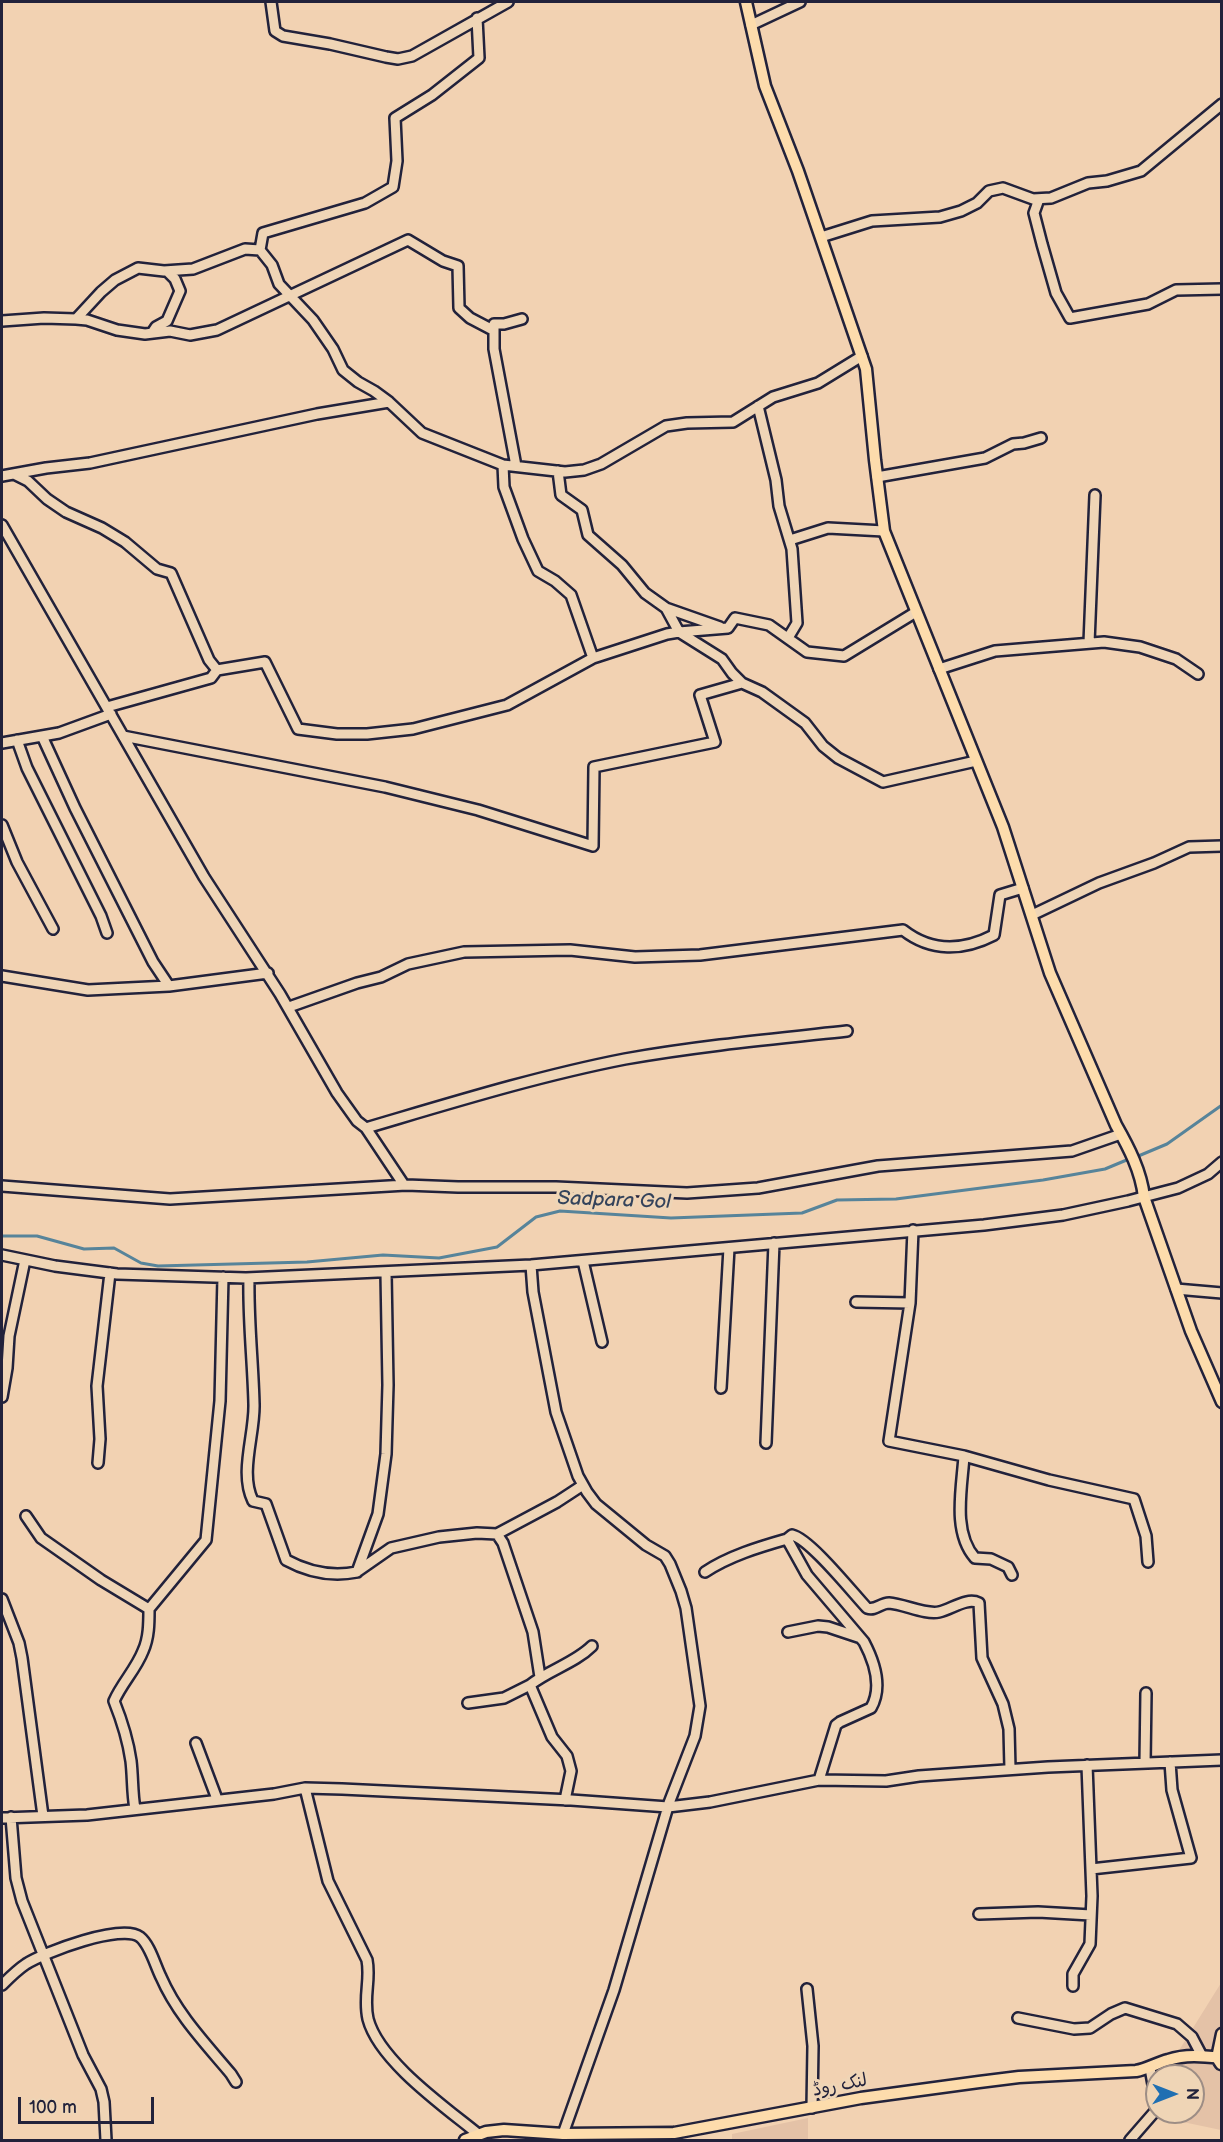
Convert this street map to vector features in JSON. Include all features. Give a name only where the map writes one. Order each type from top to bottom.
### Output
[{"type":"main road","points":[[746,2],[765,86],[822,237],[867,369],[884,531],[1004,827],[1050,973],[1142,1180],[1144,1197],[1176,1289],[1221,1402]]},
{"type":"main road","points":[[1220,2060],[1221,2034]]},
{"type":"main road","name":"لنک روڈ","points":[[1158,2064],[1181,2056],[1202,2056],[1220,2060]]},
{"type":"main road","name":"لنک روڈ","points":[[465,2140],[478,2134],[504,2130],[563,2134],[674,2133],[861,2098],[999,2079],[1145,2069]]},
{"type":"street","points":[[271,2],[275,31],[283,36],[398,58],[412,56],[508,2]]},
{"type":"street","points":[[751,25],[800,2]]},
{"type":"street","points":[[260,250],[263,233],[365,203],[393,187],[397,161],[395,118],[432,95],[479,58],[477,18]]},
{"type":"street","points":[[822,237],[872,221],[940,217],[961,211],[977,203],[989,191],[1003,188],[1033,199],[1051,198],[1088,183],[1107,181],[1141,171],[1221,104]]},
{"type":"street","points":[[1039,199],[1034,213],[1042,244],[1056,293],[1070,318],[1148,304],[1176,290],[1221,289]]},
{"type":"street","points":[[2,321],[44,318],[76,319],[92,321],[117,330],[152,333],[170,331],[190,335],[217,330],[408,240],[443,261],[458,266],[459,308],[470,318],[491,329]]},
{"type":"street","points":[[76,319],[115,280],[138,268],[166,271],[193,269],[245,249],[260,250],[272,265],[279,284],[313,320],[343,370],[389,402],[422,433],[503,465],[558,471],[584,470],[601,464],[666,426],[733,422],[772,397],[818,383],[862,356]]},
{"type":"street","points":[[152,333],[156,327],[167,321],[180,291],[175,279],[166,271]]},
{"type":"street","points":[[516,466],[494,350],[494,324],[522,319]]},
{"type":"street","points":[[2,476],[90,463],[317,414],[389,402]]},
{"type":"street","points":[[758,406],[776,480],[779,506],[790,540],[797,623],[788,638]]},
{"type":"street","points":[[877,477],[985,458],[1013,444],[1041,438]]},
{"type":"street","points":[[503,465],[504,487],[523,539],[538,571],[555,581],[571,595],[593,658]]},
{"type":"street","points":[[558,471],[561,495],[582,510],[588,535],[622,565],[645,593],[666,608],[723,628]]},
{"type":"street","points":[[14,474],[28,482],[66,512],[102,528],[125,542],[157,569],[171,573],[209,660],[217,670]]},
{"type":"street","points":[[1089,643],[1095,495]]},
{"type":"street","points":[[2,525],[6,540],[109,711],[204,877],[268,973],[338,1093],[357,1121],[366,1128],[404,1185]]},
{"type":"street","points":[[790,540],[828,528],[884,531]]},
{"type":"street","points":[[666,608],[679,632],[722,660],[742,683],[762,692],[805,723],[823,746],[838,758],[883,782],[976,761]]},
{"type":"street","points":[[2,743],[59,733],[109,711],[211,678],[217,670],[265,662],[298,729],[337,734],[367,734],[413,729],[507,705],[593,658],[666,634],[728,628],[735,618],[769,625],[807,652],[844,656],[916,612]]},
{"type":"street","points":[[939,669],[995,651],[1104,642],[1140,646],[1176,659],[1197,674]]},
{"type":"street","points":[[123,736],[385,787],[478,810],[593,846],[594,766],[715,742],[700,695],[742,683]]},
{"type":"street","points":[[42,736],[75,808],[153,962],[169,986]]},
{"type":"street","points":[[17,740],[27,768],[101,916],[106,933]]},
{"type":"street","points":[[2,825],[22,871],[53,929]]},
{"type":"street","points":[[1032,915],[1099,883],[1154,863],[1189,847],[1221,846]]},
{"type":"street","points":[[288,1007],[381,977],[408,964],[464,952],[570,951],[635,957],[700,955],[903,930],[916,941],[933,946],[956,947],[985,940],[994,935],[1000,895],[1023,888]]},
{"type":"street","points":[[2,976],[88,990],[169,986],[268,973]]},
{"type":"street","points":[[366,1128],[479,1094],[625,1059],[847,1031]]},
{"type":"street","points":[[2,1186],[170,1199],[404,1185],[556,1187],[687,1193],[758,1188],[878,1166],[1072,1151],[1122,1136]]},
{"type":"street","points":[[2,1255],[110,1273],[249,1278],[531,1265],[984,1225],[1064,1215],[1178,1188],[1208,1174],[1221,1162]]},
{"type":"street","points":[[913,1230],[910,1304],[889,1441],[964,1456],[1049,1480],[1134,1499],[1146,1536],[1148,1562]]},
{"type":"street","points":[[766,1443],[774,1243]]},
{"type":"street","points":[[721,1388],[729,1248]]},
{"type":"street","points":[[2,1397],[9,1336],[25,1260]]},
{"type":"street","points":[[583,1261],[602,1342]]},
{"type":"street","points":[[531,1265],[533,1292],[556,1412],[583,1485],[596,1504],[646,1545],[665,1556],[681,1591],[700,1693],[700,1714],[695,1736],[668,1807],[614,1990],[563,2134]]},
{"type":"street","points":[[98,1463],[100,1440],[97,1386],[110,1273]]},
{"type":"street","points":[[357,1572],[378,1514],[386,1454],[388,1385],[386,1273]]},
{"type":"street","points":[[135,1809],[131,1785],[131,1763],[124,1725],[114,1701],[120,1687],[144,1651],[149,1632],[149,1609],[206,1540],[220,1401],[223,1277]]},
{"type":"street","points":[[249,1278],[254,1408],[249,1443],[248,1491],[253,1501],[266,1504],[286,1560],[318,1573],[357,1572],[391,1548],[439,1537],[477,1533],[497,1534],[557,1502],[583,1485]]},
{"type":"street","points":[[1176,1289],[1221,1293]]},
{"type":"street","points":[[856,1302],[910,1304]]},
{"type":"street","points":[[964,1456],[961,1515],[964,1540],[975,1558],[991,1559],[1008,1567],[1012,1575]]},
{"type":"street","points":[[26,1516],[41,1538],[101,1580],[149,1609]]},
{"type":"street","points":[[497,1534],[503,1543],[533,1632],[540,1677]]},
{"type":"street","points":[[705,1572],[726,1560],[787,1539],[792,1535],[799,1536],[867,1608],[872,1610],[889,1603],[938,1612],[975,1601],[979,1603],[982,1658],[1003,1704],[1010,1743],[1010,1769]]},
{"type":"street","points":[[787,1539],[807,1575],[871,1655],[877,1678],[874,1703],[866,1711],[836,1725],[819,1780]]},
{"type":"street","points":[[2,1599],[4,1612],[19,1643],[22,1658],[43,1816]]},
{"type":"street","points":[[788,1632],[818,1626],[858,1637]]},
{"type":"street","points":[[468,1703],[504,1698],[583,1655],[592,1646]]},
{"type":"street","points":[[530,1685],[552,1737],[567,1756],[571,1771],[565,1800]]},
{"type":"street","points":[[1145,1763],[1146,1693]]},
{"type":"street","points":[[196,1743],[217,1799]]},
{"type":"street","points":[[106,2140],[101,2090],[83,2055],[22,1901],[6,1818],[87,1815],[274,1794],[305,1788],[668,1807],[710,1802],[819,1780],[886,1781],[1010,1769],[1221,1760]]},
{"type":"street","points":[[1091,1869],[1191,1858],[1172,1790],[1170,1762]]},
{"type":"street","points":[[1073,1986],[1073,1974],[1090,1944],[1091,1869],[1087,1765]]},
{"type":"street","points":[[305,1788],[328,1881],[368,1960],[365,2001],[376,2040],[406,2073],[478,2134]]},
{"type":"street","points":[[979,1914],[1038,1912],[1091,1915]]},
{"type":"street","points":[[2,1985],[26,1964],[43,1955],[98,1936],[129,1932],[141,1937],[175,2007],[236,2082]]},
{"type":"street","points":[[807,1989],[813,2046],[812,2108]]},
{"type":"street","points":[[1018,2018],[1074,2030],[1090,2028],[1125,2008],[1177,2024],[1192,2037],[1202,2056]]},
{"type":"street","points":[[1130,2140],[1145,2122]]},
{"type":"shaded area","points":[[1221,1983],[1221,2130],[1192,2124],[1205,2124],[1205,2064],[1170,2064]]},
{"type":"shaded area","points":[[808,2118],[808,2140],[732,2140],[732,2134]]},
{"type":"waterway","name":"Sadpara Gol","points":[[1136,1157],[1167,1144],[1222,1105]]},
{"type":"waterway","name":"Sadpara Gol","points":[[2,1236],[37,1236],[84,1249],[114,1248],[141,1263],[158,1266],[307,1262],[383,1255],[439,1258],[497,1247],[536,1217],[560,1211],[671,1218],[802,1213],[837,1200],[896,1199],[1043,1180],[1105,1169],[1129,1159]]}]
